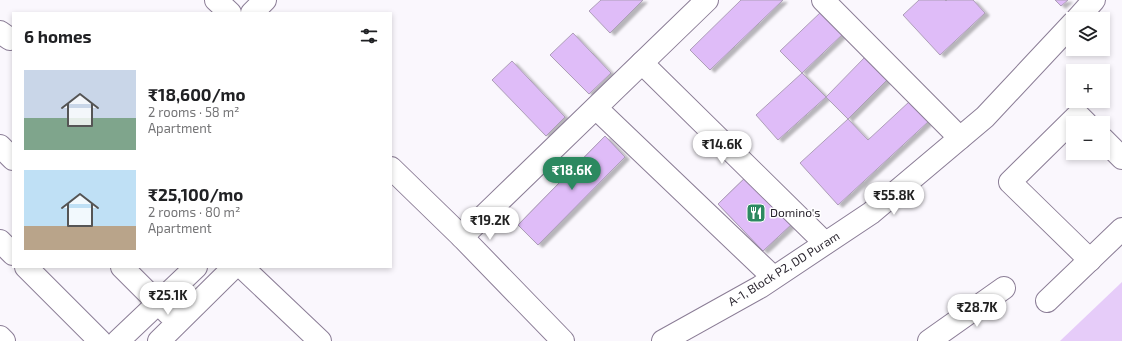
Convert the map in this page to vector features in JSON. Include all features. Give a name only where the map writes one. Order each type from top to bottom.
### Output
[{"type":"street","points":[[216,0],[229,12]]},
{"type":"street","points":[[253,12],[265,0]]},
{"type":"street","points":[[823,0],[960,138]]},
{"type":"street","points":[[1083,12],[1094,0]]},
{"type":"street","points":[[462,237],[642,63],[697,3]]},
{"type":"street","name":"A-1, Block P2, DD Puram","points":[[662,341],[760,287],[871,213],[985,117],[1066,30]]},
{"type":"street","points":[[642,63],[825,243]]},
{"type":"street","points":[[596,108],[773,277]]},
{"type":"street","points":[[1066,128],[1010,182],[1090,260]]},
{"type":"street","points":[[0,146],[12,157]]},
{"type":"street","points":[[1110,146],[1122,158]]},
{"type":"street","points":[[392,169],[462,237],[563,341]]},
{"type":"street","points":[[1047,301],[1122,229]]},
{"type":"street","points":[[0,241],[12,253]]},
{"type":"street","points":[[27,268],[100,341]]},
{"type":"street","points":[[123,268],[178,322]]},
{"type":"street","points":[[118,341],[195,268]]},
{"type":"street","points":[[159,341],[233,268]]},
{"type":"street","points":[[243,268],[320,341]]},
{"type":"street","points":[[929,341],[954,334],[1004,288]]},
{"type":"street","points":[[0,337],[4,341]]},
{"type":"shaded area","points":[[1122,282],[1122,341],[1060,341]]},
{"type":"building","points":[[601,0],[643,0],[610,33],[589,11]]},
{"type":"building","points":[[741,0],[783,0],[710,70],[690,50]]},
{"type":"building","points":[[919,0],[973,0],[985,13],[940,55],[903,15]]},
{"type":"building","points":[[1055,0],[1068,0],[1061,6]]},
{"type":"building","points":[[822,11],[844,33],[802,73],[780,51]]},
{"type":"building","points":[[573,33],[611,73],[589,94],[550,55]]},
{"type":"building","points":[[866,56],[889,78],[848,119],[826,97]]},
{"type":"building","points":[[512,61],[565,117],[546,136],[492,80]]},
{"type":"building","points":[[802,73],[826,97],[778,140],[756,115]]},
{"type":"building","points":[[910,101],[929,121],[838,205],[800,163],[848,119],[868,140]]},
{"type":"building","points":[[605,136],[625,157],[538,245],[518,225]]},
{"type":"building","points":[[605,136],[625,157],[538,245],[518,225]]},
{"type":"building","name":"Domino's","points":[[748,175],[793,223],[763,251],[718,204]]},
{"type":"building","name":"Domino's","points":[[748,175],[793,223],[763,251],[718,204]]},
{"type":"place","name":"Domino's","points":[[756,213]]}]
